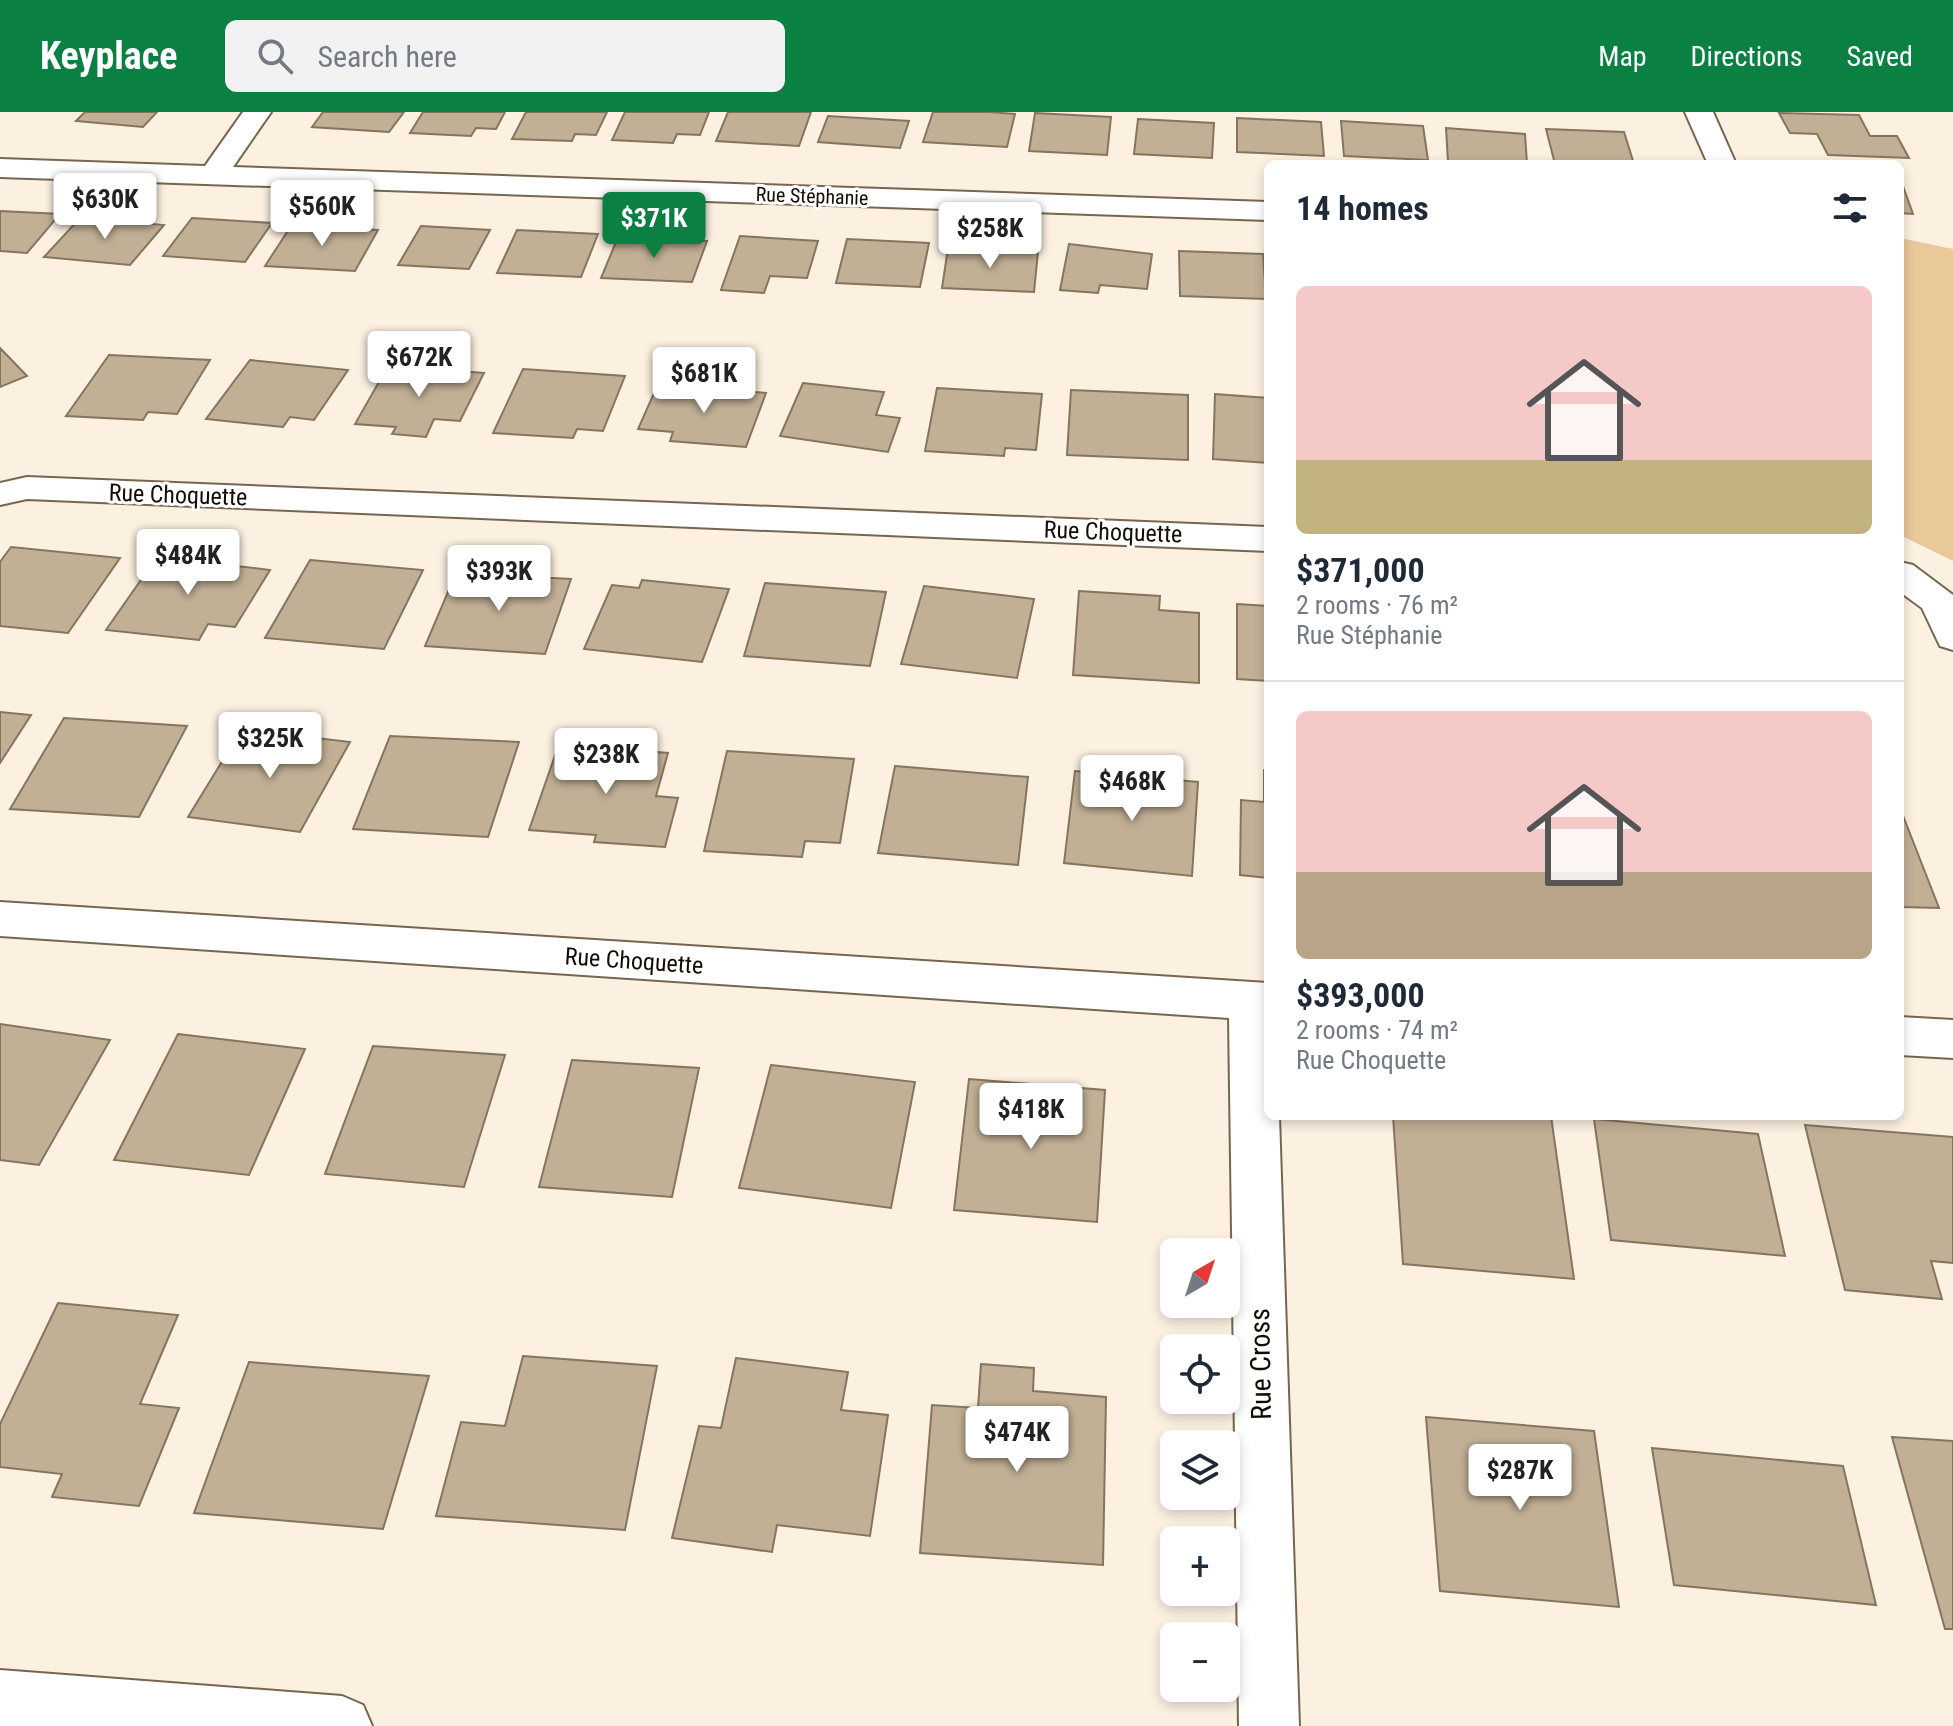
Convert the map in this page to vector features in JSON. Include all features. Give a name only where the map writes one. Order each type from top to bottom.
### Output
[{"type":"street","points":[[213,176],[257,112]]},
{"type":"street","points":[[1699,112],[1720,160]]},
{"type":"street","name":"Rue Stéphanie","points":[[0,168],[1264,211]]},
{"type":"street","name":"Rue Choquette","points":[[0,494],[27,488],[1264,539]]},
{"type":"street","points":[[1904,577],[1938,601],[1953,637]]},
{"type":"street","name":"Rue Choquette","points":[[0,919],[1260,1002]]},
{"type":"street","name":"Rue Cross","points":[[1260,1002],[1269,1726]]},
{"type":"street","points":[[1904,1036],[1953,1039]]},
{"type":"street","points":[[0,1700],[342,1726]]},
{"type":"shaded area","points":[[1904,239],[1953,249],[1953,561],[1904,537]]},
{"type":"building","points":[[85,112],[157,112],[143,127],[76,121]]},
{"type":"building","points":[[323,112],[404,112],[389,132],[312,127]]},
{"type":"building","points":[[423,112],[505,112],[496,129],[476,128],[471,136],[410,133]]},
{"type":"building","points":[[526,112],[607,112],[596,135],[575,134],[572,141],[512,139]]},
{"type":"building","points":[[625,112],[709,112],[700,135],[677,134],[673,143],[612,140]]},
{"type":"building","points":[[728,112],[811,112],[799,146],[716,141]]},
{"type":"building","points":[[933,112],[1015,114],[1007,147],[923,142]]},
{"type":"building","points":[[1035,113],[1111,117],[1107,155],[1029,151]]},
{"type":"building","points":[[1779,113],[1859,115],[1870,136],[1897,136],[1909,158],[1828,155],[1817,134],[1790,133]]},
{"type":"building","points":[[828,116],[909,121],[900,148],[818,142]]},
{"type":"building","points":[[1237,118],[1321,122],[1324,156],[1237,152]]},
{"type":"building","points":[[1138,119],[1214,123],[1212,158],[1134,154]]},
{"type":"building","points":[[1341,121],[1423,126],[1428,160],[1344,156]]},
{"type":"building","points":[[1446,128],[1525,134],[1527,160],[1448,160]]},
{"type":"building","points":[[1546,129],[1624,132],[1633,160],[1554,160]]},
{"type":"building","points":[[1904,189],[1913,214],[1904,213]]},
{"type":"building","points":[[0,211],[60,214],[27,253],[0,251]]},
{"type":"building","points":[[80,218],[164,225],[130,265],[44,257]]},
{"type":"building","points":[[192,218],[272,223],[245,262],[163,256]]},
{"type":"building","points":[[291,226],[378,230],[355,271],[265,266]]},
{"type":"building","points":[[421,226],[490,230],[469,269],[398,265]]},
{"type":"building","points":[[517,230],[598,234],[581,277],[497,273]]},
{"type":"building","points":[[740,236],[818,241],[807,278],[770,276],[764,293],[721,290]]},
{"type":"building","points":[[618,237],[707,241],[692,282],[601,278]]},
{"type":"building","points":[[847,239],[929,243],[920,287],[836,283]]},
{"type":"building","points":[[1069,244],[1152,254],[1147,289],[1100,285],[1098,293],[1060,290]]},
{"type":"building","points":[[948,248],[1038,252],[1034,292],[942,288]]},
{"type":"building","points":[[1179,251],[1263,254],[1264,299],[1180,296]]},
{"type":"building","points":[[0,348],[27,376],[0,387]]},
{"type":"building","points":[[109,355],[210,360],[177,414],[148,412],[143,420],[66,416]]},
{"type":"building","points":[[250,360],[348,370],[314,420],[290,417],[283,427],[206,419]]},
{"type":"building","points":[[388,366],[484,373],[460,421],[434,419],[426,437],[392,434],[396,427],[355,424]]},
{"type":"building","points":[[523,369],[625,376],[603,431],[577,429],[573,438],[493,433]]},
{"type":"building","points":[[803,383],[884,392],[876,415],[900,418],[888,452],[780,436]]},
{"type":"building","points":[[658,384],[766,393],[746,447],[670,441],[673,432],[638,429]]},
{"type":"building","points":[[937,388],[1042,394],[1036,450],[1005,448],[1004,456],[925,451]]},
{"type":"building","points":[[1071,390],[1188,395],[1188,460],[1067,455]]},
{"type":"building","points":[[1215,394],[1264,398],[1264,463],[1213,459]]},
{"type":"building","points":[[11,547],[120,558],[68,633],[0,626],[0,562]]},
{"type":"building","points":[[159,554],[270,570],[235,627],[208,624],[199,640],[106,630]]},
{"type":"building","points":[[310,560],[423,570],[384,649],[265,638]]},
{"type":"building","points":[[456,573],[571,579],[545,654],[425,646]]},
{"type":"building","points":[[642,580],[729,589],[702,662],[584,649],[612,585],[639,588]]},
{"type":"building","points":[[765,583],[886,592],[870,666],[744,656]]},
{"type":"building","points":[[924,586],[1034,599],[1017,678],[901,664]]},
{"type":"building","points":[[1079,591],[1160,596],[1159,610],[1199,613],[1199,683],[1073,675]]},
{"type":"building","points":[[1237,604],[1264,606],[1264,681],[1237,679]]},
{"type":"building","points":[[0,712],[31,715],[0,763]]},
{"type":"building","points":[[64,718],[187,726],[139,817],[10,809]]},
{"type":"building","points":[[242,729],[350,742],[300,832],[188,817]]},
{"type":"building","points":[[390,736],[519,742],[488,837],[353,829]]},
{"type":"building","points":[[559,744],[668,753],[656,796],[678,798],[665,847],[594,842],[596,835],[529,830]]},
{"type":"building","points":[[727,751],[854,759],[840,843],[805,841],[802,857],[704,851]]},
{"type":"building","points":[[895,766],[1028,777],[1018,865],[878,853]]},
{"type":"building","points":[[1075,771],[1198,782],[1192,876],[1064,863]]},
{"type":"building","points":[[1241,800],[1264,802],[1264,878],[1240,875]]},
{"type":"building","points":[[1904,818],[1939,908],[1904,907]]},
{"type":"building","points":[[0,1024],[110,1040],[39,1165],[0,1160]]},
{"type":"building","points":[[178,1034],[305,1049],[249,1175],[114,1160]]},
{"type":"building","points":[[373,1046],[505,1055],[464,1187],[325,1174]]},
{"type":"building","points":[[572,1060],[699,1068],[672,1197],[539,1187]]},
{"type":"building","points":[[771,1065],[915,1082],[891,1208],[739,1188]]},
{"type":"building","points":[[969,1079],[1105,1090],[1097,1222],[954,1210]]},
{"type":"building","points":[[1393,1120],[1552,1120],[1574,1279],[1403,1264]]},
{"type":"building","points":[[1594,1120],[1758,1134],[1785,1256],[1611,1240]]},
{"type":"building","points":[[1805,1125],[1953,1137],[1953,1263],[1931,1261],[1942,1299],[1845,1290]]},
{"type":"building","points":[[58,1303],[178,1315],[140,1404],[179,1408],[139,1506],[52,1497],[62,1474],[0,1467],[0,1424]]},
{"type":"building","points":[[523,1356],[657,1366],[625,1530],[436,1516],[461,1422],[505,1426]]},
{"type":"building","points":[[736,1358],[848,1372],[841,1410],[888,1415],[870,1536],[777,1525],[772,1552],[672,1538],[699,1426],[721,1428]]},
{"type":"building","points":[[249,1362],[429,1376],[383,1529],[194,1513]]},
{"type":"building","points":[[981,1364],[1034,1368],[1033,1391],[1106,1397],[1103,1565],[920,1553],[932,1405],[978,1408]]},
{"type":"building","points":[[1426,1417],[1594,1431],[1619,1607],[1440,1591]]},
{"type":"building","points":[[1892,1437],[1953,1441],[1953,1629],[1945,1629]]},
{"type":"building","points":[[1652,1448],[1843,1466],[1876,1605],[1674,1585]]}]
